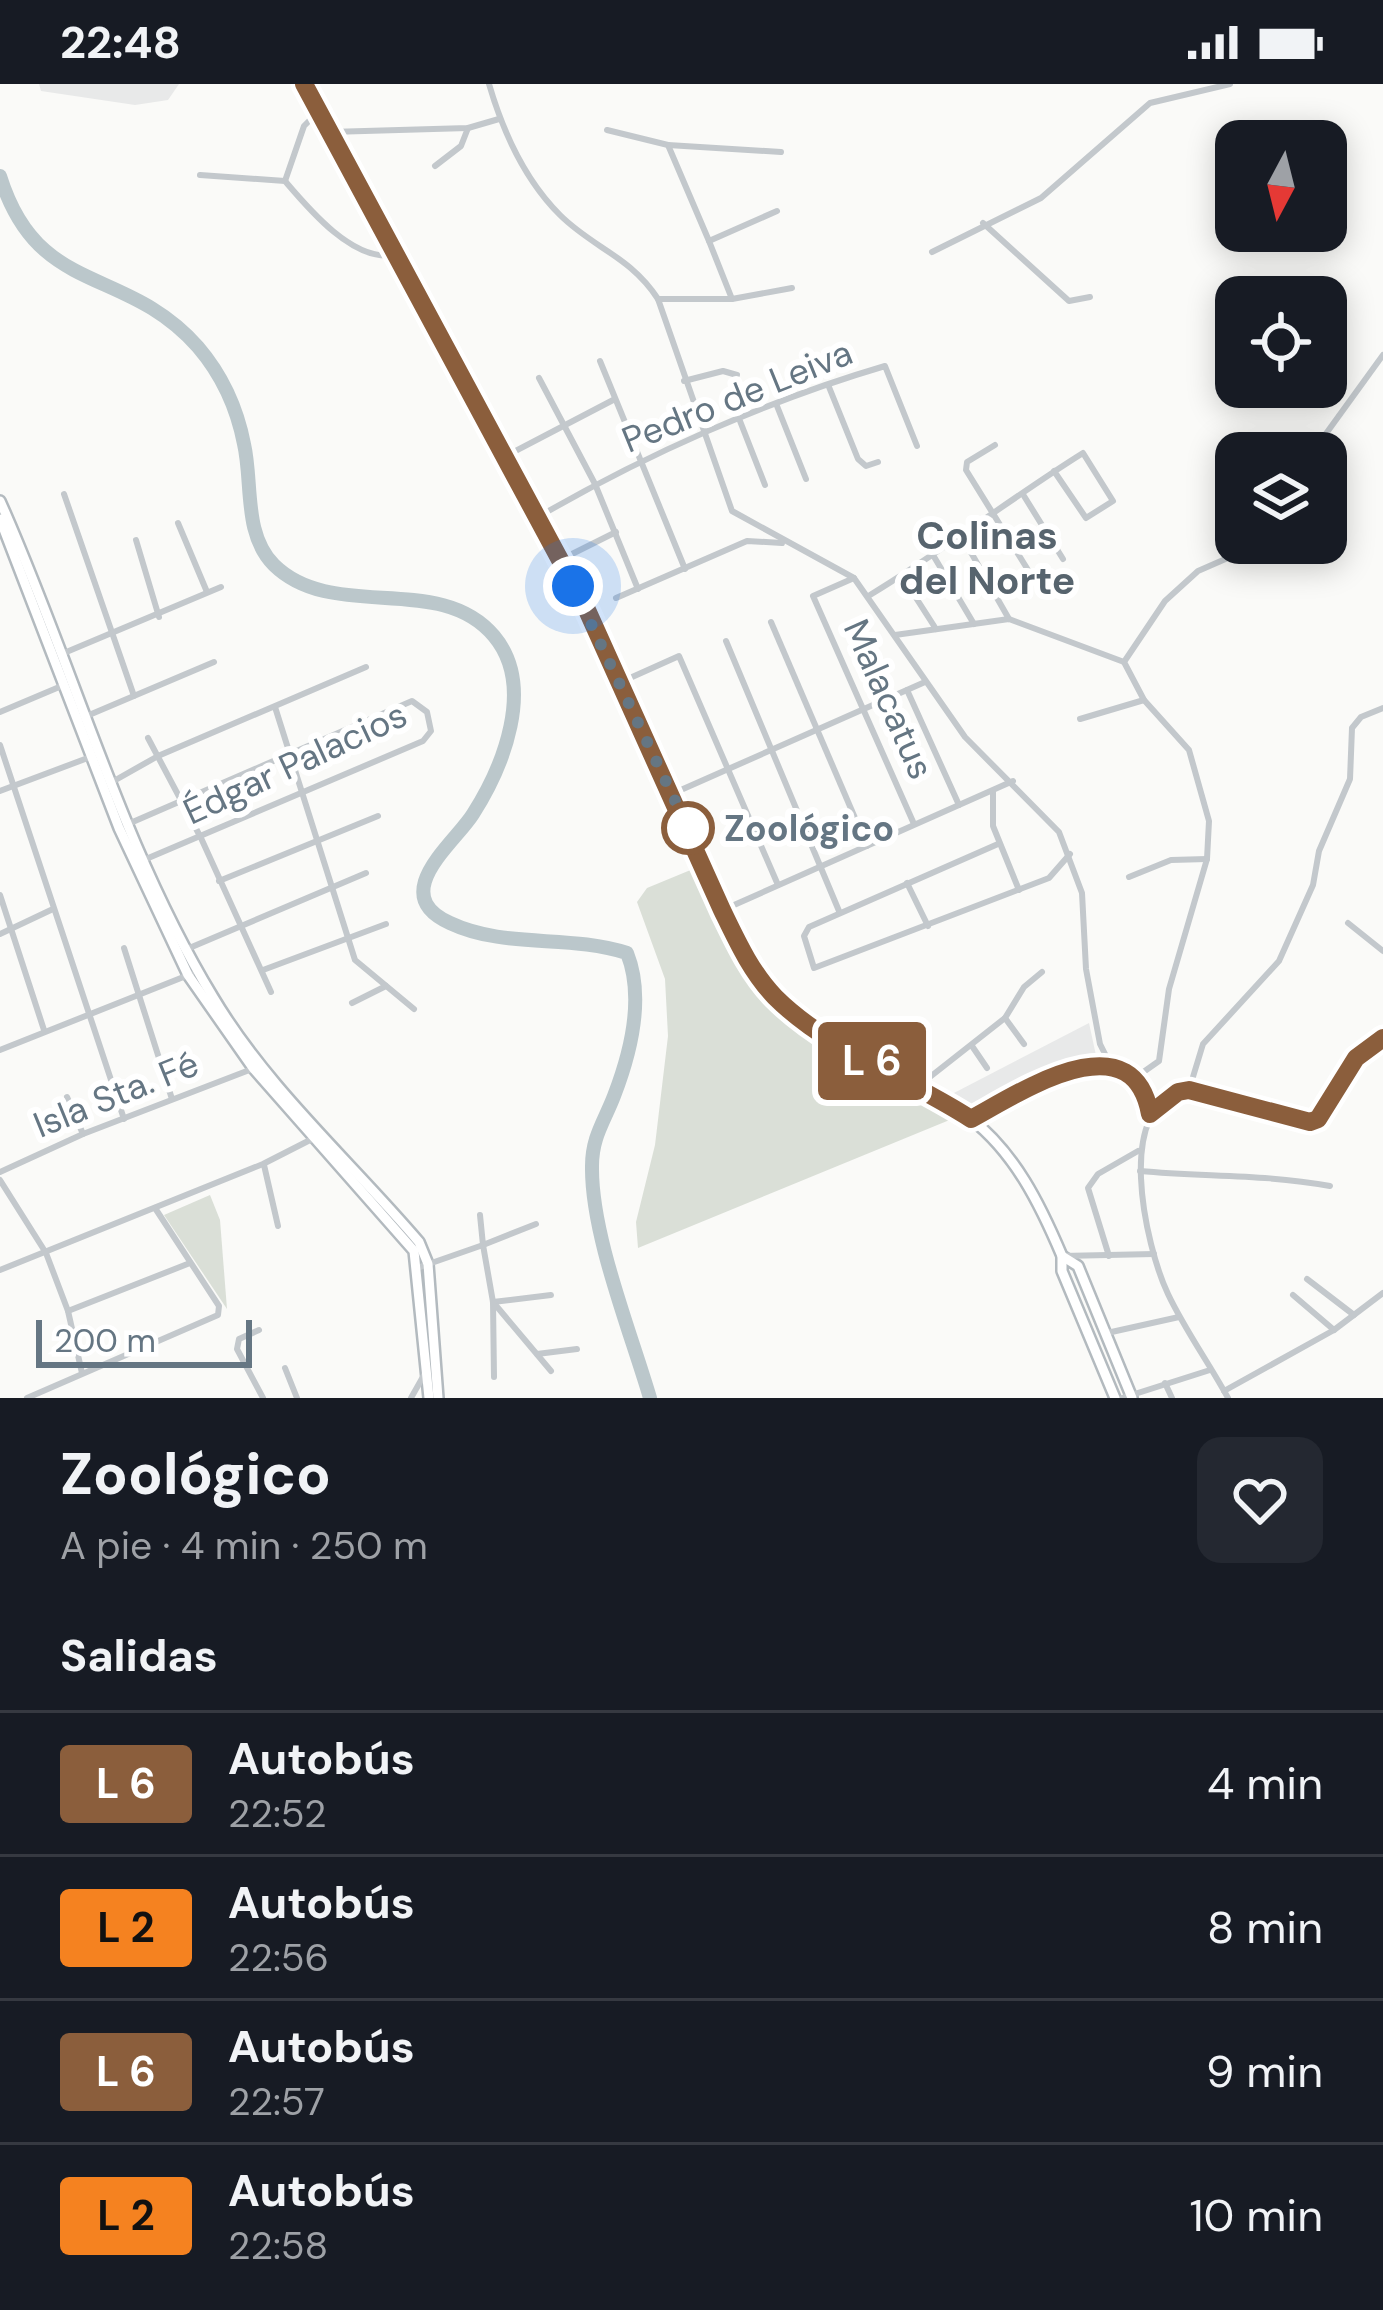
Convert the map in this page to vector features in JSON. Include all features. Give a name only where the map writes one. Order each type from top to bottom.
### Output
[{"type":"main road","points":[[307,84],[392,255],[621,682],[745,956],[777,999],[827,1036],[971,1119],[1018,1167],[1125,1397]]},
{"type":"main road","points":[[0,502],[67,684],[84,717],[93,756],[108,784]]},
{"type":"main road","points":[[0,519],[4,537],[64,653],[123,826],[193,973],[314,1138],[384,1212],[424,1265]]},
{"type":"main road","points":[[123,826],[146,859],[183,951]]},
{"type":"main road","points":[[257,1065],[418,1242],[424,1265],[434,1398]]},
{"type":"main road","points":[[1063,1256],[1078,1266],[1125,1397]]},
{"type":"main road","points":[[427,1320],[426,1372],[434,1398]]},
{"type":"street","points":[[489,84],[499,118],[535,185],[562,217],[642,275],[658,299],[732,511],[854,578],[965,737],[1047,816],[1070,854],[1082,893],[1094,1024],[1113,1070],[1138,1087],[1150,1114]]},
{"type":"street","points":[[932,252],[1041,198],[1150,103],[1230,84]]},
{"type":"street","points":[[285,181],[304,126],[318,112]]},
{"type":"street","points":[[329,132],[468,128],[499,118]]},
{"type":"street","points":[[435,166],[461,146],[468,128]]},
{"type":"street","points":[[607,130],[668,146],[781,152]]},
{"type":"street","points":[[668,146],[732,299]]},
{"type":"street","points":[[200,175],[285,181],[311,211],[358,248],[392,255]]},
{"type":"street","points":[[709,241],[777,211]]},
{"type":"street","points":[[983,223],[1069,301],[1090,296]]},
{"type":"street","points":[[658,299],[732,299],[791,288]]},
{"type":"street","points":[[1327,432],[1383,355]]},
{"type":"street","points":[[600,361],[685,569]]},
{"type":"street","name":"Pedro de Leiva","points":[[535,519],[641,463],[884,366],[917,446]]},
{"type":"street","points":[[684,381],[724,371],[737,375]]},
{"type":"street","points":[[539,378],[595,484],[638,589]]},
{"type":"street","points":[[829,387],[858,459],[866,466],[878,462]]},
{"type":"street","points":[[502,458],[615,399]]},
{"type":"street","points":[[777,406],[806,478]]},
{"type":"street","points":[[740,421],[764,484]]},
{"type":"street","points":[[995,446],[965,467],[1033,578]]},
{"type":"street","points":[[870,595],[1023,496],[1054,470],[1087,454],[1113,499],[1086,518],[1054,470]]},
{"type":"street","points":[[64,494],[134,696]]},
{"type":"street","points":[[1023,496],[1063,560]]},
{"type":"street","points":[[178,523],[208,593]]},
{"type":"street","points":[[559,561],[616,532]]},
{"type":"street","points":[[961,535],[1009,619]]},
{"type":"street","points":[[136,540],[159,617]]},
{"type":"street","points":[[616,598],[747,541],[791,544]]},
{"type":"street","points":[[933,555],[974,624]]},
{"type":"street","points":[[1124,662],[1165,602],[1198,571],[1215,564]]},
{"type":"street","points":[[902,576],[936,629]]},
{"type":"street","name":"Malacatus","points":[[854,578],[813,596],[914,824]]},
{"type":"street","points":[[64,653],[159,617],[221,587]]},
{"type":"street","points":[[895,635],[1009,619],[1124,662],[1144,700],[1189,751],[1209,821],[1207,859],[1169,989],[1159,1061],[1142,1073],[1069,1066],[971,1119]]},
{"type":"street","points":[[771,622],[867,846]]},
{"type":"street","points":[[726,641],[839,910]]},
{"type":"street","points":[[621,682],[679,656],[778,885]]},
{"type":"street","points":[[84,717],[214,662]]},
{"type":"street","points":[[108,784],[158,756],[366,668]]},
{"type":"street","points":[[674,794],[925,682]]},
{"type":"street","points":[[0,712],[67,684]]},
{"type":"street","points":[[907,690],[959,805]]},
{"type":"street","points":[[1080,719],[1144,700]]},
{"type":"street","name":"Édgar Palacios","points":[[146,859],[430,736],[427,712],[412,701],[291,750]]},
{"type":"street","points":[[275,707],[355,960],[414,1010]]},
{"type":"street","points":[[1189,1090],[1203,1044],[1279,961],[1313,885],[1319,851],[1349,779],[1352,728],[1360,717],[1383,708]]},
{"type":"street","points":[[148,738],[201,838],[271,992]]},
{"type":"street","points":[[0,745],[124,1119]]},
{"type":"street","points":[[123,826],[291,750]]},
{"type":"street","points":[[0,790],[93,756]]},
{"type":"street","points":[[722,910],[1013,781]]},
{"type":"street","points":[[993,790],[998,844],[1019,890]]},
{"type":"street","points":[[219,881],[378,816]]},
{"type":"street","points":[[998,844],[839,910],[806,931],[816,969],[1049,878],[1070,854]]},
{"type":"street","points":[[1129,877],[1171,860],[1207,859]]},
{"type":"street","points":[[183,951],[366,873]]},
{"type":"street","points":[[907,883],[928,926]]},
{"type":"street","points":[[0,895],[44,1030]]},
{"type":"street","points":[[0,934],[53,909]]},
{"type":"street","points":[[1348,923],[1383,951]]},
{"type":"street","points":[[262,970],[386,924]]},
{"type":"street","points":[[124,948],[172,1099]]},
{"type":"street","points":[[918,1086],[1005,1018],[1024,987],[1042,972]]},
{"type":"street","points":[[0,1050],[193,973]]},
{"type":"street","points":[[352,1003],[386,986]]},
{"type":"street","points":[[1005,1018],[1024,1044]]},
{"type":"street","points":[[1383,1038],[1356,1058],[1318,1119],[1310,1122],[1189,1090],[1178,1092],[1150,1114],[1140,1150],[1154,1254],[1180,1317],[1226,1395],[1334,1330],[1383,1293]]},
{"type":"street","points":[[972,1046],[987,1068]]},
{"type":"street","name":"Isla Sta. Fé","points":[[0,1176],[82,1134],[257,1065]]},
{"type":"street","points":[[67,1097],[82,1134]]},
{"type":"street","points":[[0,1270],[263,1164],[314,1138]]},
{"type":"street","points":[[1108,1256],[1088,1188],[1098,1174],[1140,1150]]},
{"type":"street","points":[[263,1164],[278,1226]]},
{"type":"street","points":[[1140,1171],[1221,1179],[1249,1173],[1330,1186]]},
{"type":"street","points":[[0,1176],[46,1253],[68,1311],[82,1375]]},
{"type":"street","points":[[27,1398],[220,1311],[155,1208]]},
{"type":"street","points":[[480,1216],[493,1303],[494,1377]]},
{"type":"street","points":[[424,1265],[536,1224]]},
{"type":"street","points":[[1063,1256],[1154,1254]]},
{"type":"street","points":[[68,1311],[190,1263]]},
{"type":"street","points":[[1307,1280],[1354,1315]]},
{"type":"street","points":[[493,1303],[551,1295]]},
{"type":"street","points":[[1293,1295],[1334,1330]]},
{"type":"street","points":[[493,1303],[551,1371]]},
{"type":"street","points":[[1106,1334],[1180,1317]]},
{"type":"street","points":[[260,1330],[239,1340],[237,1349],[263,1398]]},
{"type":"street","points":[[537,1354],[577,1349]]},
{"type":"street","points":[[285,1368],[297,1398]]},
{"type":"street","points":[[1125,1397],[1211,1370]]},
{"type":"street","points":[[411,1398],[426,1372]]},
{"type":"street","points":[[1165,1383],[1172,1398]]},
{"type":"shaded area","points":[[39,84],[179,84],[168,100],[135,105],[41,91]]},
{"type":"shaded area","points":[[693,869],[734,950],[768,999],[843,1057],[952,1119],[638,1248],[636,1222],[655,1145],[668,1036],[665,979],[637,902],[647,888]]},
{"type":"shaded area","points":[[1089,1023],[1097,1060],[1075,1058],[974,1108],[952,1094]]},
{"type":"shaded area","points":[[210,1195],[220,1220],[227,1309],[164,1215]]},
{"type":"waterway","points":[[0,176],[16,215],[37,243],[60,262],[142,302],[170,321],[207,358],[237,418],[247,459],[253,523],[274,565],[298,582],[326,591],[445,606],[471,617],[494,636],[506,656],[514,702],[504,750],[473,814],[431,868],[424,898],[432,911],[471,931],[627,953],[635,988],[634,1025],[620,1079],[596,1138],[593,1193],[605,1251],[650,1398]]},
{"type":"bus line","points":[[304,84],[521,495],[587,610],[674,794],[722,910],[759,979],[777,999],[827,1036],[971,1119],[1069,1066],[1089,1065],[1126,1077],[1138,1087],[1150,1114],[1163,1101],[1189,1090],[1310,1122],[1318,1119],[1356,1058],[1383,1038]]},
{"type":"place","name":"Zoológico","points":[[688,828]]},
{"type":"district","name":"Colinas del Norte","points":[[987,558]]},
{"type":"route","points":[[573,586],[688,828]]}]
